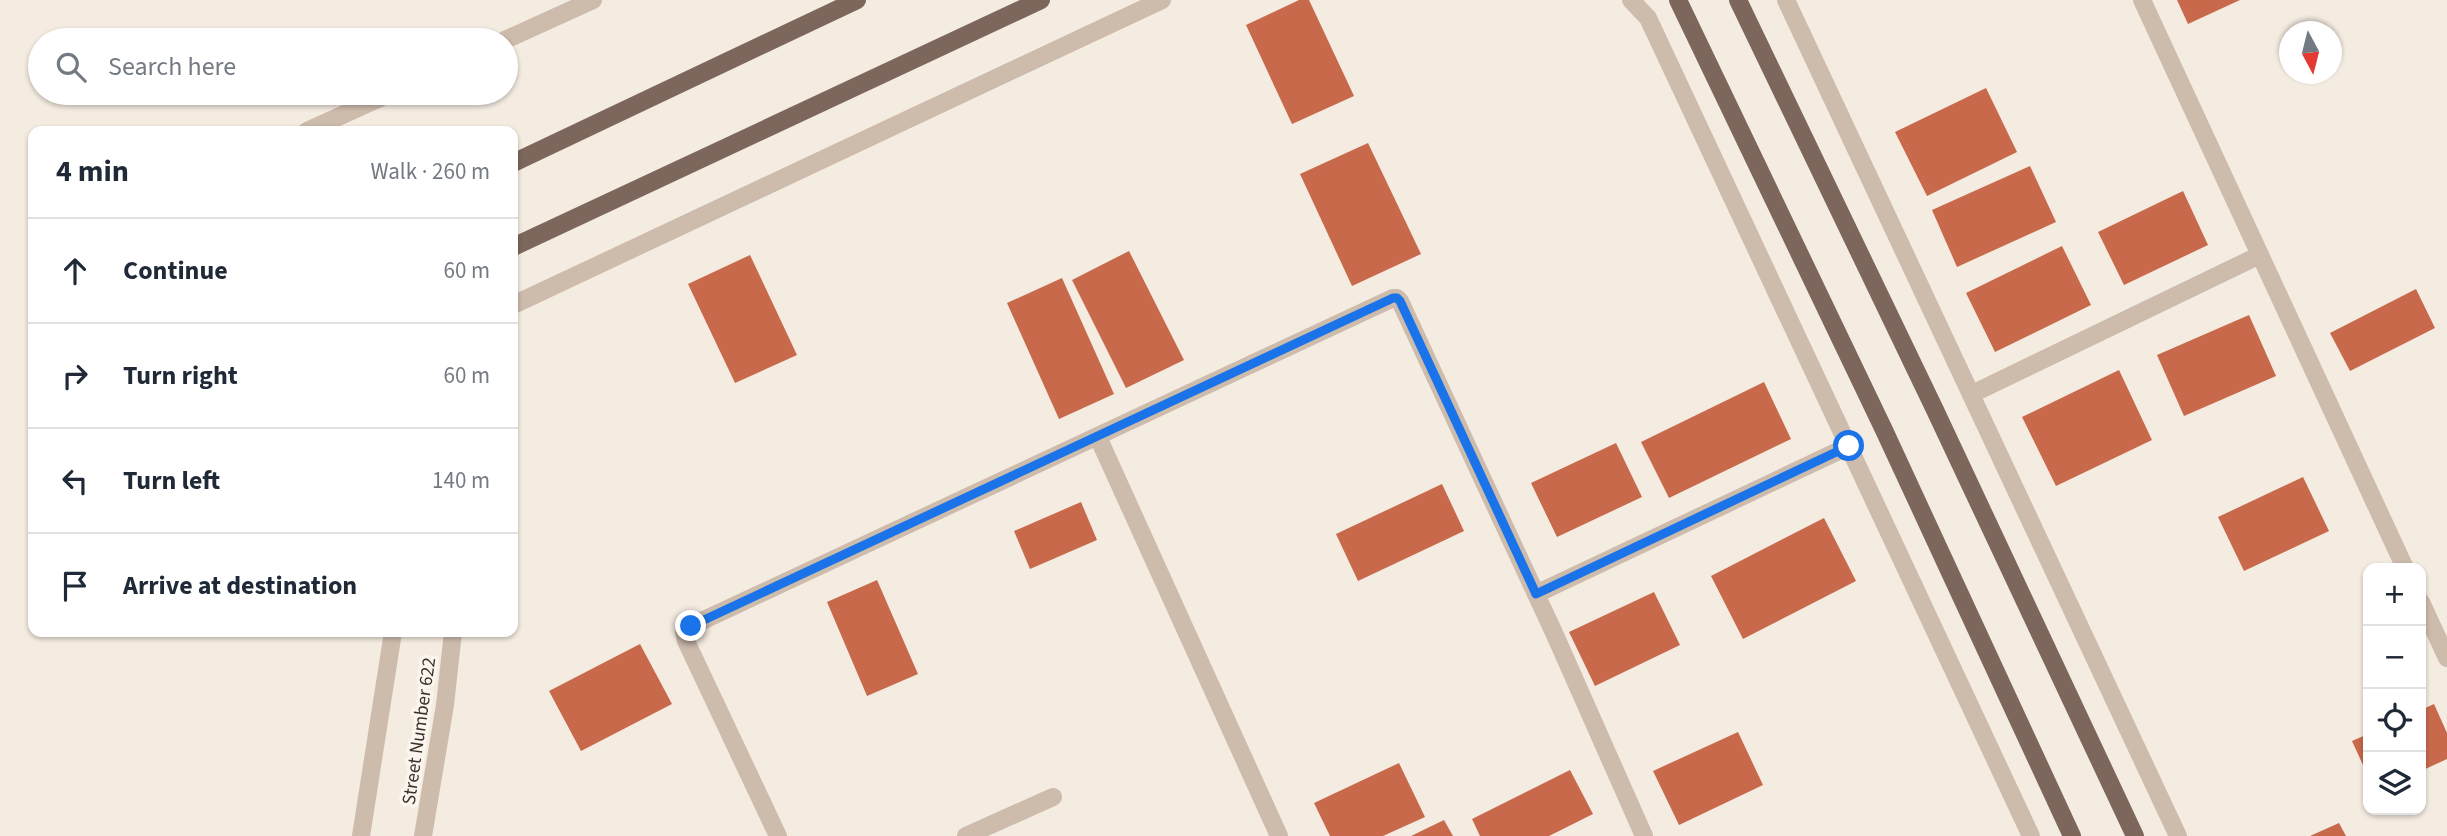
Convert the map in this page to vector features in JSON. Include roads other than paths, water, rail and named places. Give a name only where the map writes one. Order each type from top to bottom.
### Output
[{"type":"main road","points":[[518,161],[857,0]]},
{"type":"main road","points":[[518,245],[1041,0]]},
{"type":"main road","points":[[1678,0],[1884,430],[2071,836]]},
{"type":"main road","points":[[1738,0],[1935,410],[2134,836]]},
{"type":"street","points":[[518,34],[593,0]]},
{"type":"street","points":[[518,303],[1162,0]]},
{"type":"street","points":[[1631,0],[1648,18],[2031,836]]},
{"type":"street","points":[[1786,0],[2178,836]]},
{"type":"street","points":[[2142,0],[2403,563]]},
{"type":"street","points":[[318,126],[364,105]]},
{"type":"street","points":[[1972,394],[2260,255]]},
{"type":"street","points":[[778,836],[685,640],[684,632],[691,626],[1393,298],[1397,298],[1536,594],[1636,834]]},
{"type":"street","points":[[1098,437],[1279,836]]},
{"type":"street","points":[[1536,594],[1849,446]]},
{"type":"street","points":[[2426,613],[2447,658]]},
{"type":"street","points":[[361,836],[392,637]]},
{"type":"street","name":"Street Number 622","points":[[423,836],[452,637]]},
{"type":"street","points":[[966,836],[1053,797]]}]
